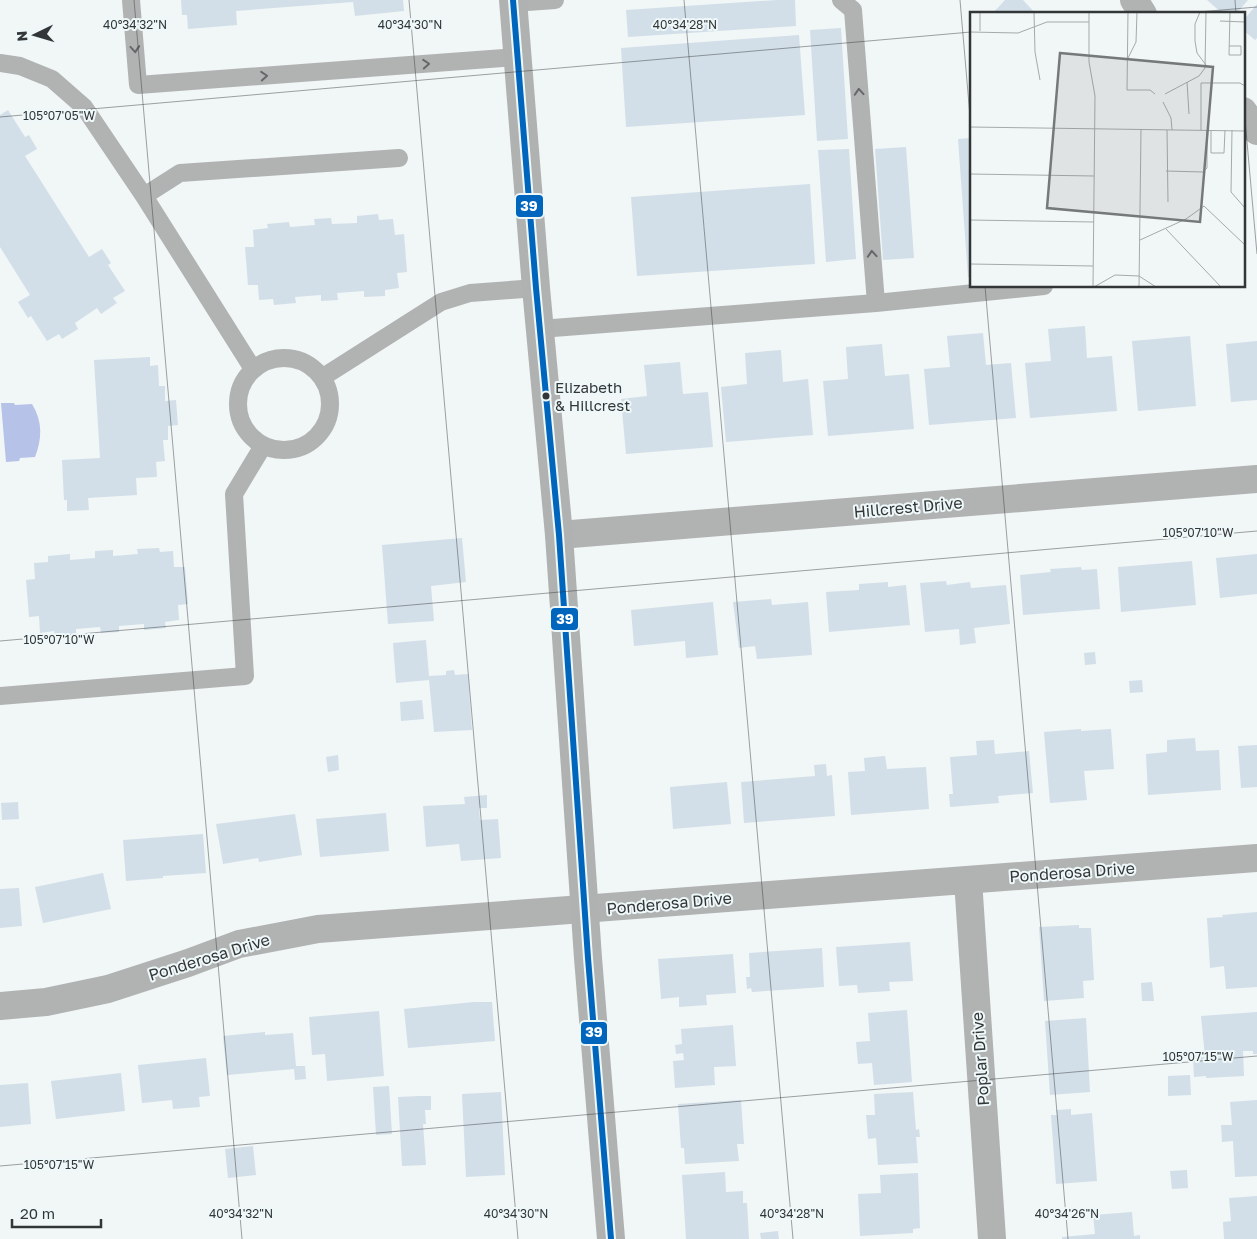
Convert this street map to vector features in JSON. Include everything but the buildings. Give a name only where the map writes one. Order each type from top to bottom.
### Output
[{"type":"main road","points":[[513,2],[536,288],[560,535],[585,910],[610,1239]]},
{"type":"street","points":[[1134,0],[1142,12]]},
{"type":"street","points":[[1244,112],[1257,131]]},
{"type":"street","name":"Hillcrest Drive","points":[[560,535],[1257,479]]},
{"type":"street","name":"Ponderosa Drive","points":[[0,1006],[46,1002],[108,989],[239,944],[318,929],[1257,858]]},
{"type":"street","name":"Poplar Drive","points":[[968,880],[992,1239]]},
{"type":"lane","points":[[131,0],[138,85],[518,57]]},
{"type":"lane","points":[[513,2],[555,0]]},
{"type":"lane","points":[[841,0],[853,10],[876,303]]},
{"type":"lane","points":[[0,63],[20,66],[52,79],[84,107],[144,196],[253,369]]},
{"type":"lane","points":[[144,196],[180,173],[399,158]]},
{"type":"lane","points":[[323,377],[442,302],[470,293],[536,288]]},
{"type":"lane","points":[[540,329],[876,303],[1024,288]]},
{"type":"lane","points":[[273,358],[295,358],[306,362],[323,377],[330,392],[331,406],[328,422],[319,435],[308,444],[294,450],[278,450],[263,446],[247,431],[241,421],[238,399],[240,388],[253,369],[273,358]]},
{"type":"lane","points":[[1,695],[245,676],[234,494],[263,446]]},
{"type":"water","points":[[1,403],[14,403],[15,405],[32,404],[40,424],[39,444],[35,457],[20,458],[19,461],[6,462]]},
{"type":"transit line","name":"39","points":[[513,0],[536,288],[559,535],[588,958],[611,1239]]},
{"type":"place","name":"Elizabeth & Hillcrest","points":[[546,396]]}]
